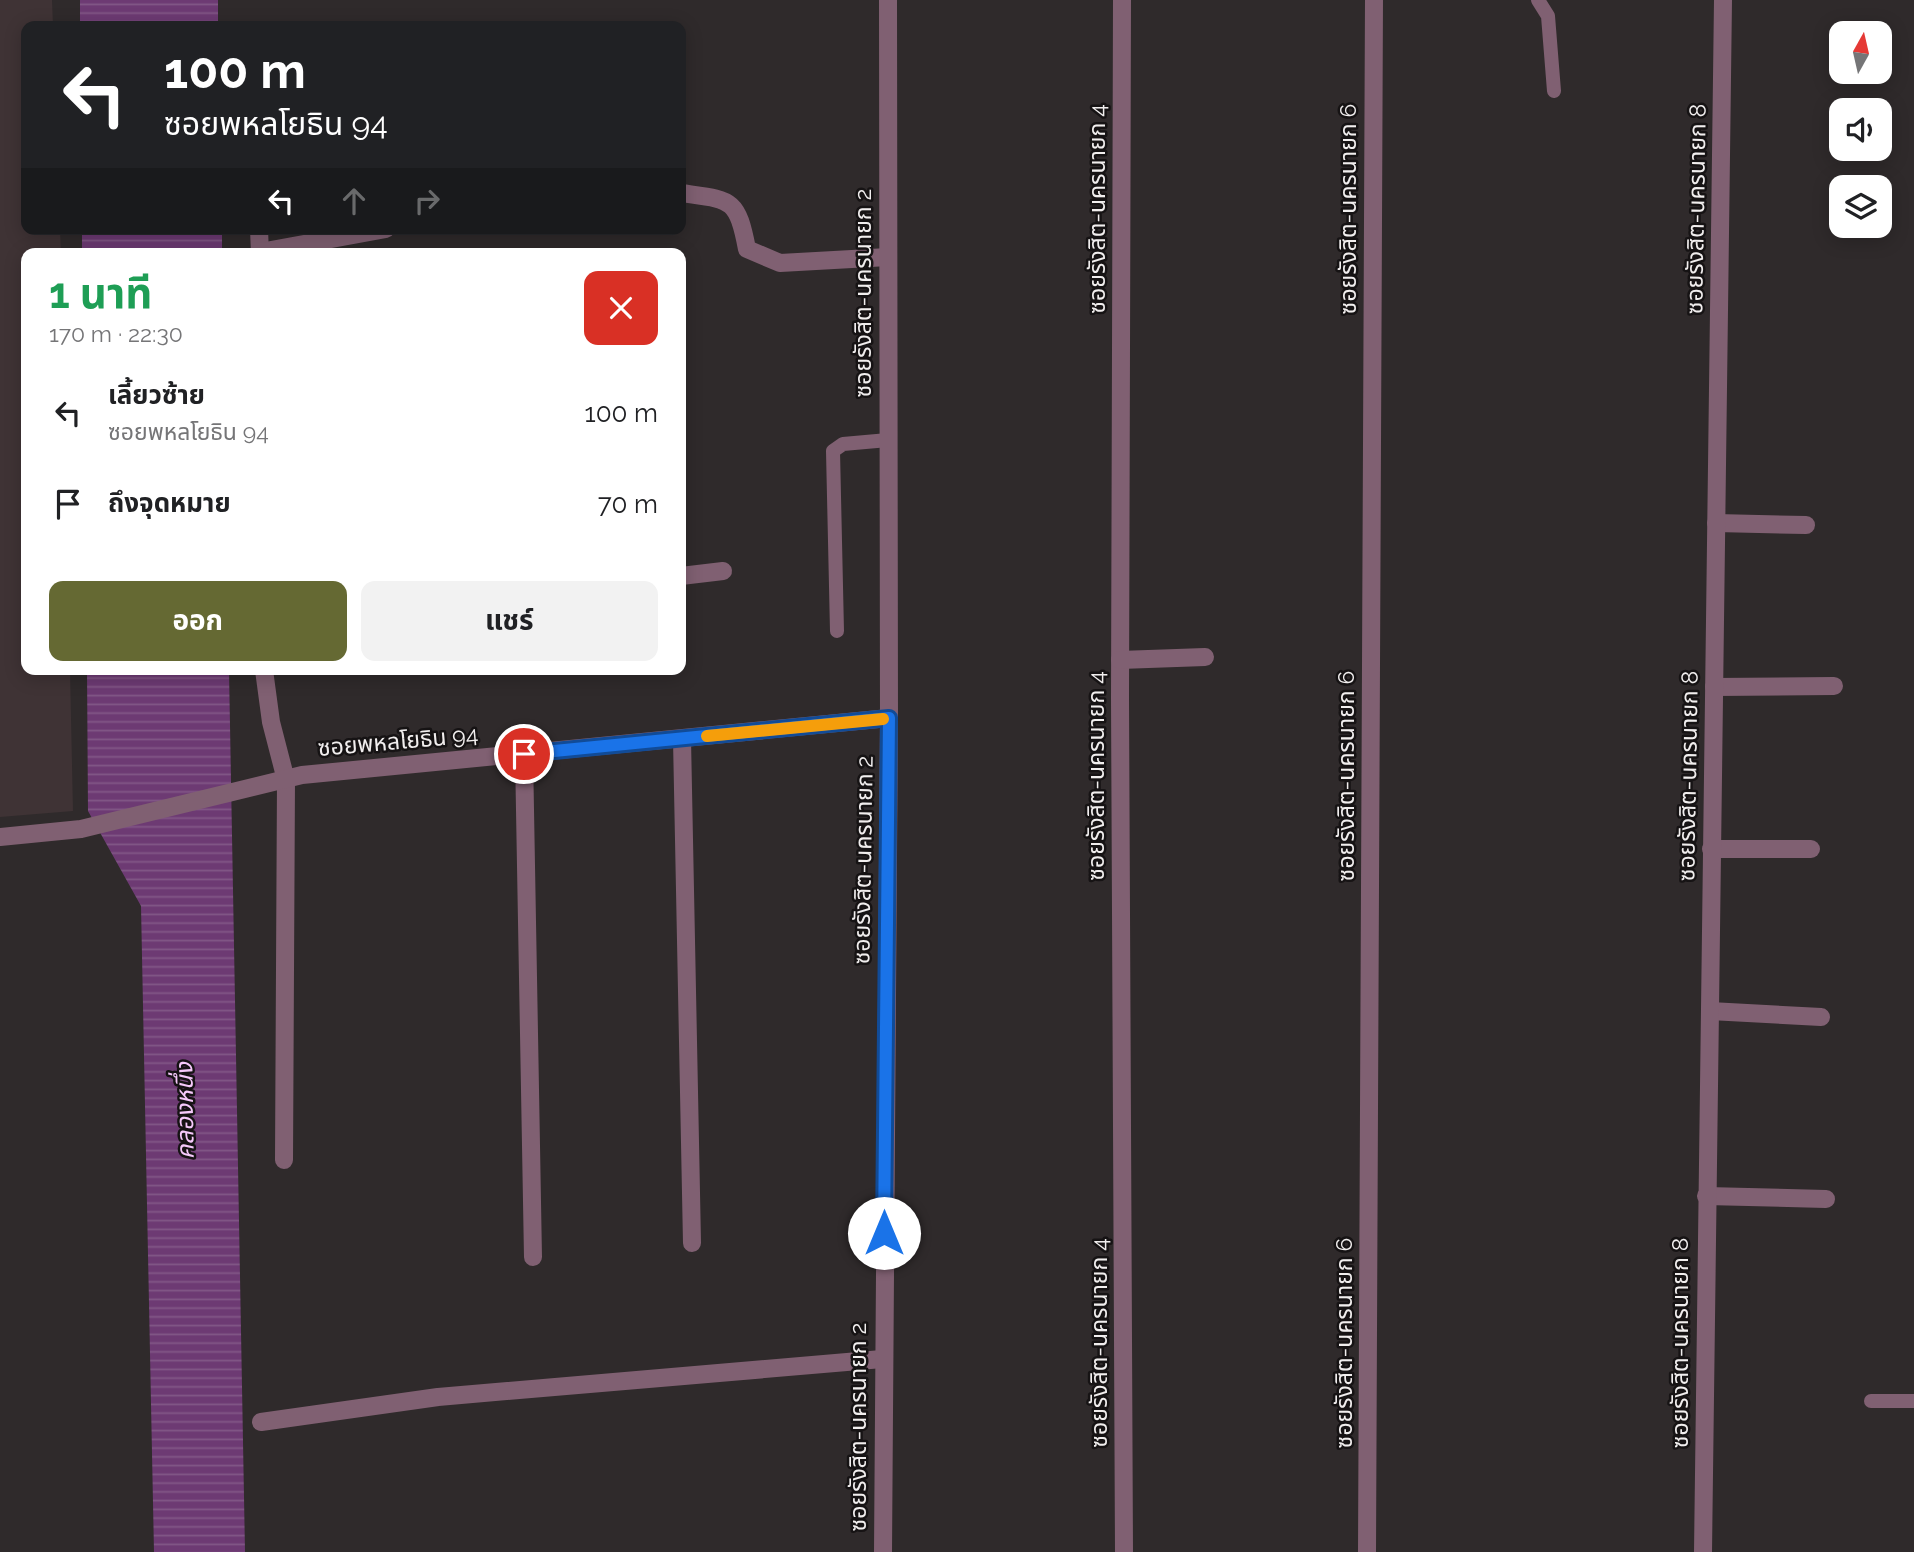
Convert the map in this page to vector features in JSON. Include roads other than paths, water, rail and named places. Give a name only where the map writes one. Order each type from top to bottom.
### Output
[{"type":"street","name":"ซอยรังสิต-นครนายก 2","points":[[883,1552],[882,1359],[889,718],[888,0]]},
{"type":"street","name":"ซอยรังสิต-นครนายก 4","points":[[1122,0],[1120,660],[1124,1552]]},
{"type":"street","name":"ซอยรังสิต-นครนายก 6","points":[[1367,1552],[1374,0]]},
{"type":"street","name":"ซอยรังสิต-นครนายก 8","points":[[1703,1552],[1723,0]]},
{"type":"street","points":[[686,193],[721,200],[732,206],[741,216],[747,249],[769,260],[780,263],[888,257]]},
{"type":"street","points":[[286,248],[354,235]]},
{"type":"street","points":[[1716,523],[1806,524]]},
{"type":"street","points":[[686,575],[723,571]]},
{"type":"street","points":[[1120,660],[1205,657]]},
{"type":"street","points":[[265,675],[271,722],[286,780],[284,1160]]},
{"type":"street","points":[[1714,687],[1834,686]]},
{"type":"street","name":"ซอยพหลโยธิน 94","points":[[0,837],[81,829],[302,775],[889,718]]},
{"type":"street","points":[[682,739],[692,1243]]},
{"type":"street","points":[[524,754],[533,1258]]},
{"type":"street","points":[[1711,849],[1811,849]]},
{"type":"street","points":[[1710,1011],[1821,1017]]},
{"type":"street","points":[[1706,1196],[1826,1199]]},
{"type":"street","points":[[261,1422],[438,1397],[882,1359]]},
{"type":"lane","points":[[1538,0],[1548,16],[1554,91]]},
{"type":"lane","points":[[837,631],[833,451],[843,444],[888,440]]},
{"type":"lane","points":[[1871,1401],[1914,1401]]},
{"type":"water","points":[[80,0],[218,0],[218,21],[80,21]]},
{"type":"water","points":[[82,235],[222,235],[222,248],[82,248]]},
{"type":"water","name":"คลองหนึ่ง","points":[[87,675],[229,675],[245,1552],[154,1552],[141,906],[88,811]]}]
